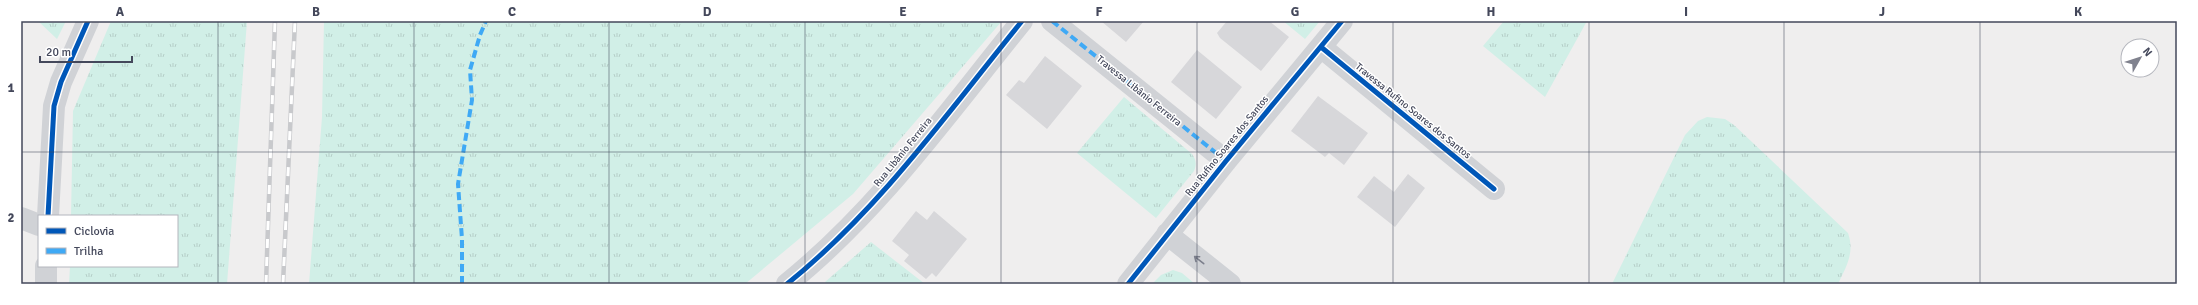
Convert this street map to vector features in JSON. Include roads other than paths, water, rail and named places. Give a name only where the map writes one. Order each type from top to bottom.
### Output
[{"type":"street","points":[[48,215],[54,106],[61,82],[88,21]]},
{"type":"street","name":"Rua Libânio Ferreira","points":[[787,284],[845,233],[877,199],[1022,21]]},
{"type":"street","name":"Travessa Libânio Ferreira","points":[[1052,21],[1226,161]]},
{"type":"street","name":"Rua Rufino Soares dos Santos","points":[[1128,284],[1226,161],[1342,21]]},
{"type":"street","name":"Travessa Rufino Soares dos Santos","points":[[1321,47],[1494,189]]},
{"type":"street","points":[[21,218],[38,225]]},
{"type":"street","points":[[1168,234],[1230,284]]},
{"type":"street","points":[[46,267],[46,284]]},
{"type":"railway","points":[[266,284],[275,21]]},
{"type":"railway","points":[[283,284],[295,21]]}]
